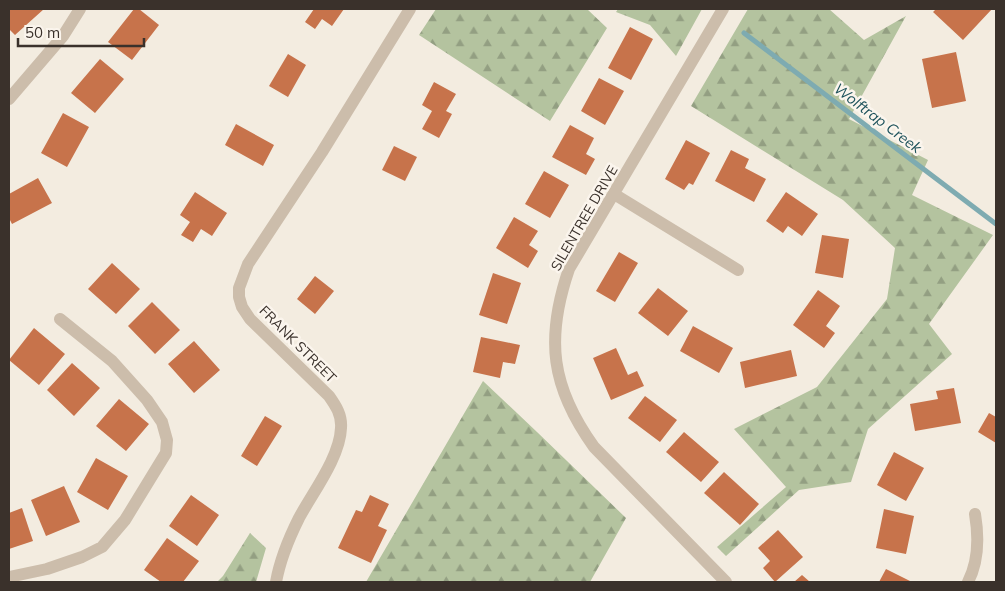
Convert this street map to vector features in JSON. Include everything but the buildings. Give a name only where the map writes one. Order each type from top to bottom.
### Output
[{"type":"street","points":[[9,99],[63,36],[80,9]]},
{"type":"street","name":"FRANK STREET","points":[[276,582],[279,563],[299,519],[333,456],[340,437],[341,421],[336,406],[329,396],[250,319],[242,307],[239,288],[248,264],[322,152],[410,9]]},
{"type":"street","name":"SILENTREE DRIVE","points":[[723,9],[570,269],[560,295],[555,322],[555,351],[559,377],[566,401],[578,424],[594,447],[726,582]]},
{"type":"street","points":[[614,194],[738,270]]},
{"type":"street","points":[[9,577],[47,569],[82,557],[102,547],[125,520],[166,453],[167,440],[162,422],[147,400],[112,361],[60,319]]},
{"type":"street","points":[[968,582],[972,575],[977,553],[978,530],[976,514]]},
{"type":"green space","points":[[436,9],[587,9],[607,28],[550,121],[419,35]]},
{"type":"green space","points":[[618,9],[702,9],[676,56],[650,25],[616,12]]},
{"type":"green space","points":[[748,9],[829,9],[864,40],[906,16],[849,119],[928,160],[912,195],[993,235],[929,324],[952,354],[868,429],[851,482],[799,490],[726,556],[717,547],[786,487],[734,429],[817,387],[887,299],[895,248],[843,200],[691,106]]},
{"type":"green space","points":[[483,381],[626,518],[590,582],[366,582]]},
{"type":"green space","points":[[250,533],[266,548],[256,582],[217,582],[223,576]]},
{"type":"waterway","name":"Wolftrap Creek","points":[[744,33],[996,224]]}]
